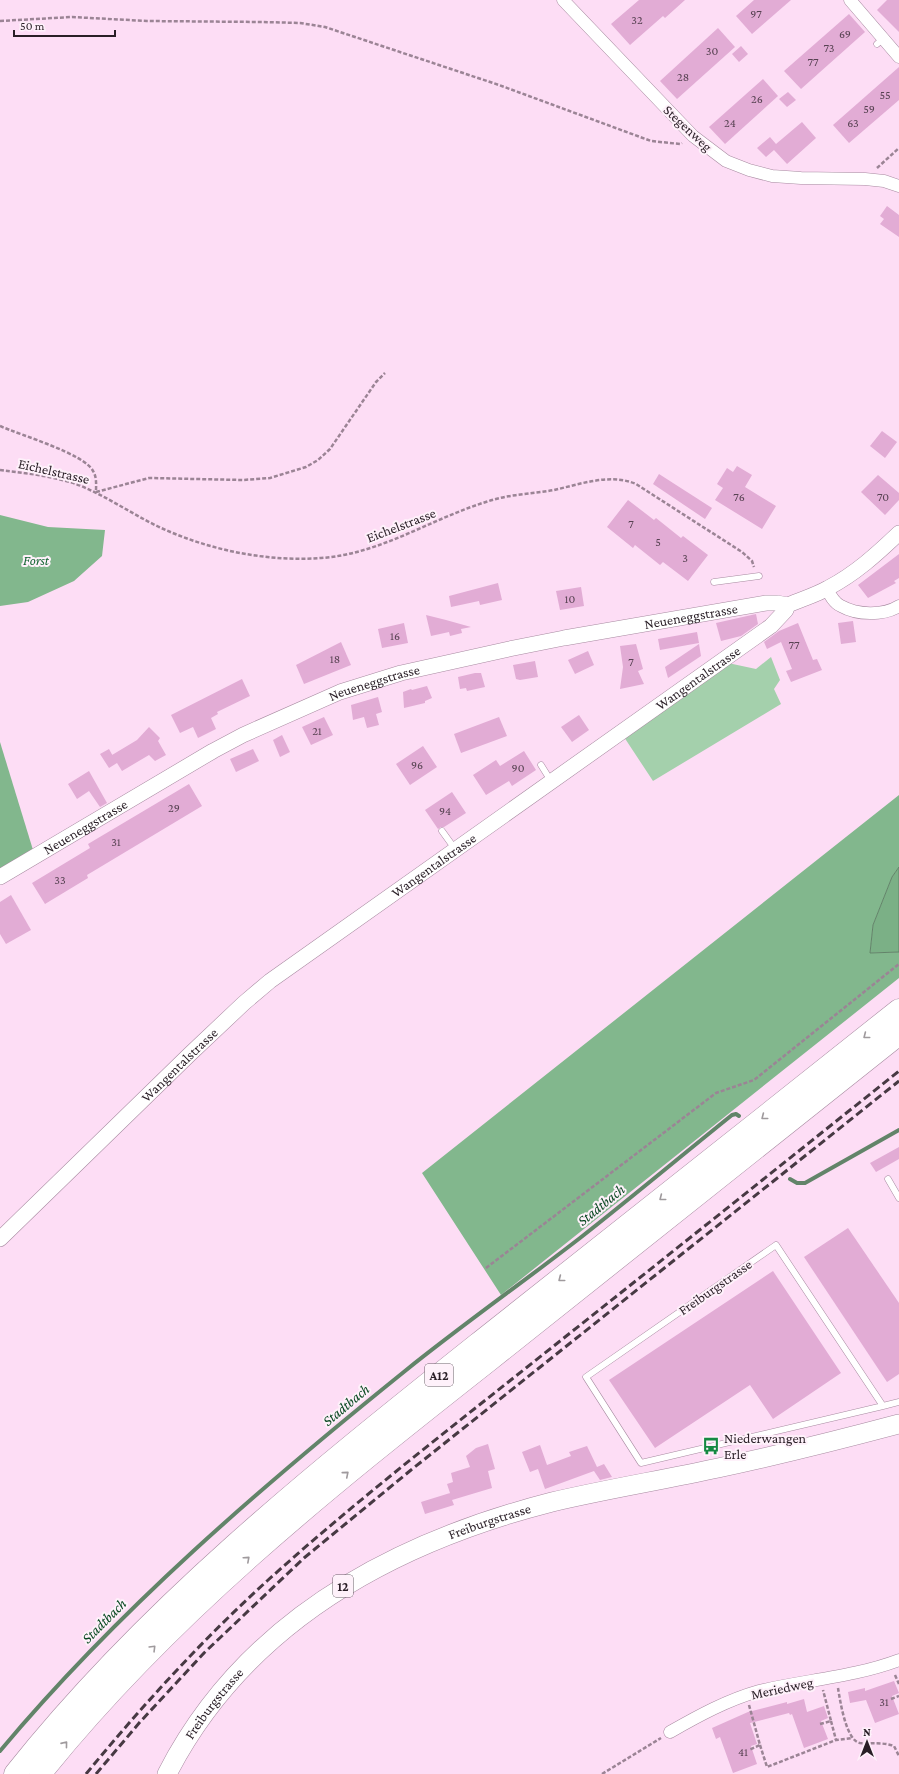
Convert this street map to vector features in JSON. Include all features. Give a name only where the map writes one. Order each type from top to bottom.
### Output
[{"type":"highway","name":"A12","points":[[15,1774],[82,1694],[136,1637],[194,1581],[265,1517],[377,1424],[899,1010]]},
{"type":"highway","name":"A12","points":[[40,1774],[96,1708],[149,1651],[213,1590],[278,1532],[382,1445],[899,1034]]},
{"type":"main road","name":"Freiburgstrasse","points":[[167,1774],[190,1734],[205,1712],[226,1685],[257,1653],[290,1624],[326,1598],[359,1577],[399,1556],[466,1528],[535,1507],[762,1458],[899,1424]]},
{"type":"street","name":"Stegenweg","points":[[564,0],[693,136],[726,161],[749,170],[772,176],[865,179],[884,181],[899,186]]},
{"type":"street","points":[[850,0],[880,42],[899,57]]},
{"type":"street","points":[[788,605],[827,589],[866,563],[899,534]]},
{"type":"street","points":[[827,589],[833,600],[840,606],[847,608],[880,613],[899,606]]},
{"type":"street","name":"Neueneggstrasse","points":[[0,877],[243,735],[340,692],[362,684],[401,673],[564,638],[766,603],[788,605]]},
{"type":"street","name":"Wangentalstrasse","points":[[0,1239],[249,998],[298,960],[771,626],[786,610],[788,605]]},
{"type":"street","name":"Meriedweg","points":[[670,1732],[716,1707],[746,1695],[759,1691],[835,1677],[899,1660]]},
{"type":"lane","points":[[714,582],[759,576]]},
{"type":"lane","points":[[540,765],[551,781]]},
{"type":"lane","points":[[442,831],[455,849]]},
{"type":"lane","points":[[888,1179],[899,1198]]},
{"type":"lane","name":"Freiburgstrasse","points":[[883,1406],[776,1245],[586,1377],[641,1463],[883,1406],[899,1402]]},
{"type":"path","points":[[0,20],[72,17],[147,21],[300,23],[325,27],[499,85],[651,140],[680,144],[693,136]]},
{"type":"path","points":[[865,179],[899,148]]},
{"type":"path","points":[[0,426],[53,447],[88,464],[95,476],[96,492],[150,478],[270,478],[306,466],[318,460],[330,449],[376,382],[385,373]]},
{"type":"path","name":"Eichelstrasse","points":[[0,470],[50,477],[73,483],[96,492],[158,526],[191,540],[220,549],[250,555],[283,559],[321,558],[346,555],[377,546],[489,501],[507,496],[553,490],[583,482],[610,479],[626,480],[636,484],[742,552],[752,561],[759,576]]},
{"type":"path","points":[[486,1268],[716,1093],[754,1080],[899,964]]},
{"type":"path","points":[[835,1677],[843,1715],[852,1738],[858,1743],[886,1743],[894,1746],[899,1756]]},
{"type":"path","points":[[821,1680],[836,1740]]},
{"type":"path","points":[[746,1695],[767,1767],[836,1740],[852,1738]]},
{"type":"path","points":[[891,1699],[899,1696]]},
{"type":"path","points":[[820,1724],[831,1721]]},
{"type":"path","points":[[602,1774],[670,1732]]},
{"type":"path","points":[[749,1750],[760,1745]]},
{"type":"shaded area","points":[[771,657],[780,680],[774,689],[781,704],[653,781],[624,737],[728,663],[756,669]]},
{"type":"shaded area","points":[[899,867],[899,952],[870,953],[873,925],[892,877]]},
{"type":"green space","name":"Forst","points":[[0,515],[48,527],[105,530],[102,556],[74,581],[28,602],[0,606]]},
{"type":"green space","points":[[0,742],[33,850],[0,870]]},
{"type":"green space","points":[[899,795],[899,867],[892,877],[873,925],[870,953],[899,952],[899,978],[501,1295],[422,1173]]},
{"type":"building","points":[[639,0],[685,0],[665,18],[663,16],[630,45],[611,24]]},
{"type":"building","points":[[754,0],[791,0],[752,34],[736,16]]},
{"type":"building","points":[[887,0],[899,0],[899,32],[877,10]]},
{"type":"building","points":[[849,14],[865,32],[801,89],[784,71]]},
{"type":"building","points":[[718,28],[735,47],[677,99],[660,81]]},
{"type":"building","points":[[741,46],[748,54],[739,62],[732,54]]},
{"type":"building","points":[[899,67],[899,100],[849,143],[833,125]]},
{"type":"building","points":[[763,79],[778,96],[725,144],[709,127]]},
{"type":"building","points":[[788,92],[796,100],[787,107],[779,99]]},
{"type":"building","points":[[802,122],[816,138],[787,164],[774,150],[766,157],[757,148],[770,137],[776,144]]},
{"type":"building","points":[[887,206],[899,215],[899,237],[880,224],[884,219],[880,216]]},
{"type":"building","points":[[882,431],[897,442],[885,458],[870,446]]},
{"type":"building","points":[[737,466],[752,475],[745,487],[776,506],[762,529],[715,500],[723,488],[717,484],[727,468],[733,472]]},
{"type":"building","points":[[659,474],[712,508],[705,519],[653,484]]},
{"type":"building","points":[[878,475],[899,493],[899,500],[885,515],[861,492]]},
{"type":"building","points":[[628,500],[654,520],[656,518],[681,538],[683,536],[708,555],[688,581],[663,562],[660,565],[635,545],[633,548],[607,527]]},
{"type":"building","points":[[899,554],[899,578],[894,581],[896,583],[868,598],[858,585]]},
{"type":"building","points":[[498,583],[502,600],[480,605],[479,601],[451,607],[449,596]]},
{"type":"building","points":[[581,587],[584,606],[560,610],[556,591]]},
{"type":"building","points":[[756,614],[758,624],[741,636],[721,641],[716,623]]},
{"type":"building","points":[[426,615],[471,627],[461,629],[462,633],[450,636],[449,632],[431,636]]},
{"type":"building","points":[[853,621],[856,642],[841,644],[838,623]]},
{"type":"building","points":[[404,623],[408,643],[382,648],[378,629]]},
{"type":"building","points":[[798,623],[813,660],[817,659],[822,670],[791,682],[786,671],[792,669],[781,642],[767,649],[764,642],[779,631]]},
{"type":"building","points":[[697,632],[699,643],[660,650],[658,639]]},
{"type":"building","points":[[341,642],[351,665],[304,684],[296,665]]},
{"type":"building","points":[[636,644],[643,669],[638,671],[644,684],[620,689],[623,667],[620,646]]},
{"type":"building","points":[[699,644],[701,656],[668,678],[665,667]]},
{"type":"building","points":[[588,651],[594,665],[575,674],[568,660]]},
{"type":"building","points":[[535,661],[538,677],[520,680],[516,679],[513,665]]},
{"type":"building","points":[[481,673],[485,687],[467,691],[466,688],[460,689],[458,677]]},
{"type":"building","points":[[242,679],[250,696],[217,712],[218,714],[211,718],[216,729],[198,738],[193,727],[180,733],[171,715]]},
{"type":"building","points":[[427,686],[432,698],[425,701],[425,703],[404,708],[403,692]]},
{"type":"building","points":[[378,697],[382,712],[376,714],[379,725],[367,728],[364,717],[353,720],[351,705]]},
{"type":"building","points":[[579,715],[589,730],[572,742],[561,727]]},
{"type":"building","points":[[324,717],[333,735],[311,745],[302,727]]},
{"type":"building","points":[[499,717],[507,736],[461,753],[454,734]]},
{"type":"building","points":[[149,727],[160,738],[158,741],[166,755],[155,761],[149,755],[122,771],[117,763],[109,768],[100,754],[109,749],[112,755],[137,740]]},
{"type":"building","points":[[282,735],[290,752],[280,757],[273,740]]},
{"type":"building","points":[[423,746],[437,767],[410,785],[396,764]]},
{"type":"building","points":[[253,749],[259,761],[236,772],[230,759]]},
{"type":"building","points":[[524,751],[536,770],[512,786],[509,781],[486,795],[473,775],[496,760],[500,766]]},
{"type":"building","points":[[89,771],[107,803],[100,807],[89,791],[77,799],[68,784]]},
{"type":"building","points":[[189,784],[202,806],[87,875],[88,878],[45,904],[32,883],[90,848],[88,844]]},
{"type":"building","points":[[452,792],[466,813],[444,827],[438,829],[425,810]]},
{"type":"building","points":[[11,895],[31,930],[6,944],[0,934],[0,902]]},
{"type":"building","points":[[899,1147],[899,1159],[876,1172],[870,1163]]},
{"type":"building","points":[[848,1228],[899,1303],[899,1374],[887,1382],[804,1257]]},
{"type":"building","points":[[773,1271],[841,1373],[773,1419],[750,1385],[655,1448],[609,1380]]},
{"type":"building","points":[[488,1444],[495,1469],[488,1471],[492,1488],[452,1500],[454,1505],[425,1514],[421,1502],[450,1493],[447,1484],[453,1482],[451,1473],[470,1467],[466,1456],[476,1448]]},
{"type":"building","points":[[540,1445],[547,1465],[571,1456],[569,1452],[587,1446],[597,1467],[604,1464],[612,1477],[600,1480],[594,1471],[545,1489],[538,1469],[530,1472],[522,1452]]},
{"type":"building","points":[[894,1681],[899,1693],[892,1696],[899,1714],[875,1723],[866,1700],[850,1703],[848,1692],[865,1688],[865,1691]]},
{"type":"building","points":[[804,1699],[807,1712],[824,1706],[828,1718],[821,1721],[828,1739],[804,1748],[792,1714],[790,1715],[789,1713],[750,1723],[757,1744],[751,1746],[757,1764],[733,1773],[720,1737],[716,1739],[712,1728],[748,1712]]},
{"type":"waterway","name":"Stadtbach","points":[[0,1751],[93,1648],[142,1599],[193,1551],[298,1459],[427,1354],[580,1238],[732,1115],[736,1114],[739,1116]]},
{"type":"waterway","name":"Stadtbach","points":[[790,1179],[797,1183],[805,1183],[899,1130]]},
{"type":"railway","points":[[86,1774],[129,1723],[219,1626],[298,1553],[428,1446],[899,1071]]},
{"type":"railway","points":[[96,1774],[140,1722],[204,1653],[304,1558],[411,1470],[899,1081]]},
{"type":"place","name":"Niederwangen Erle","points":[[711,1446]]}]
